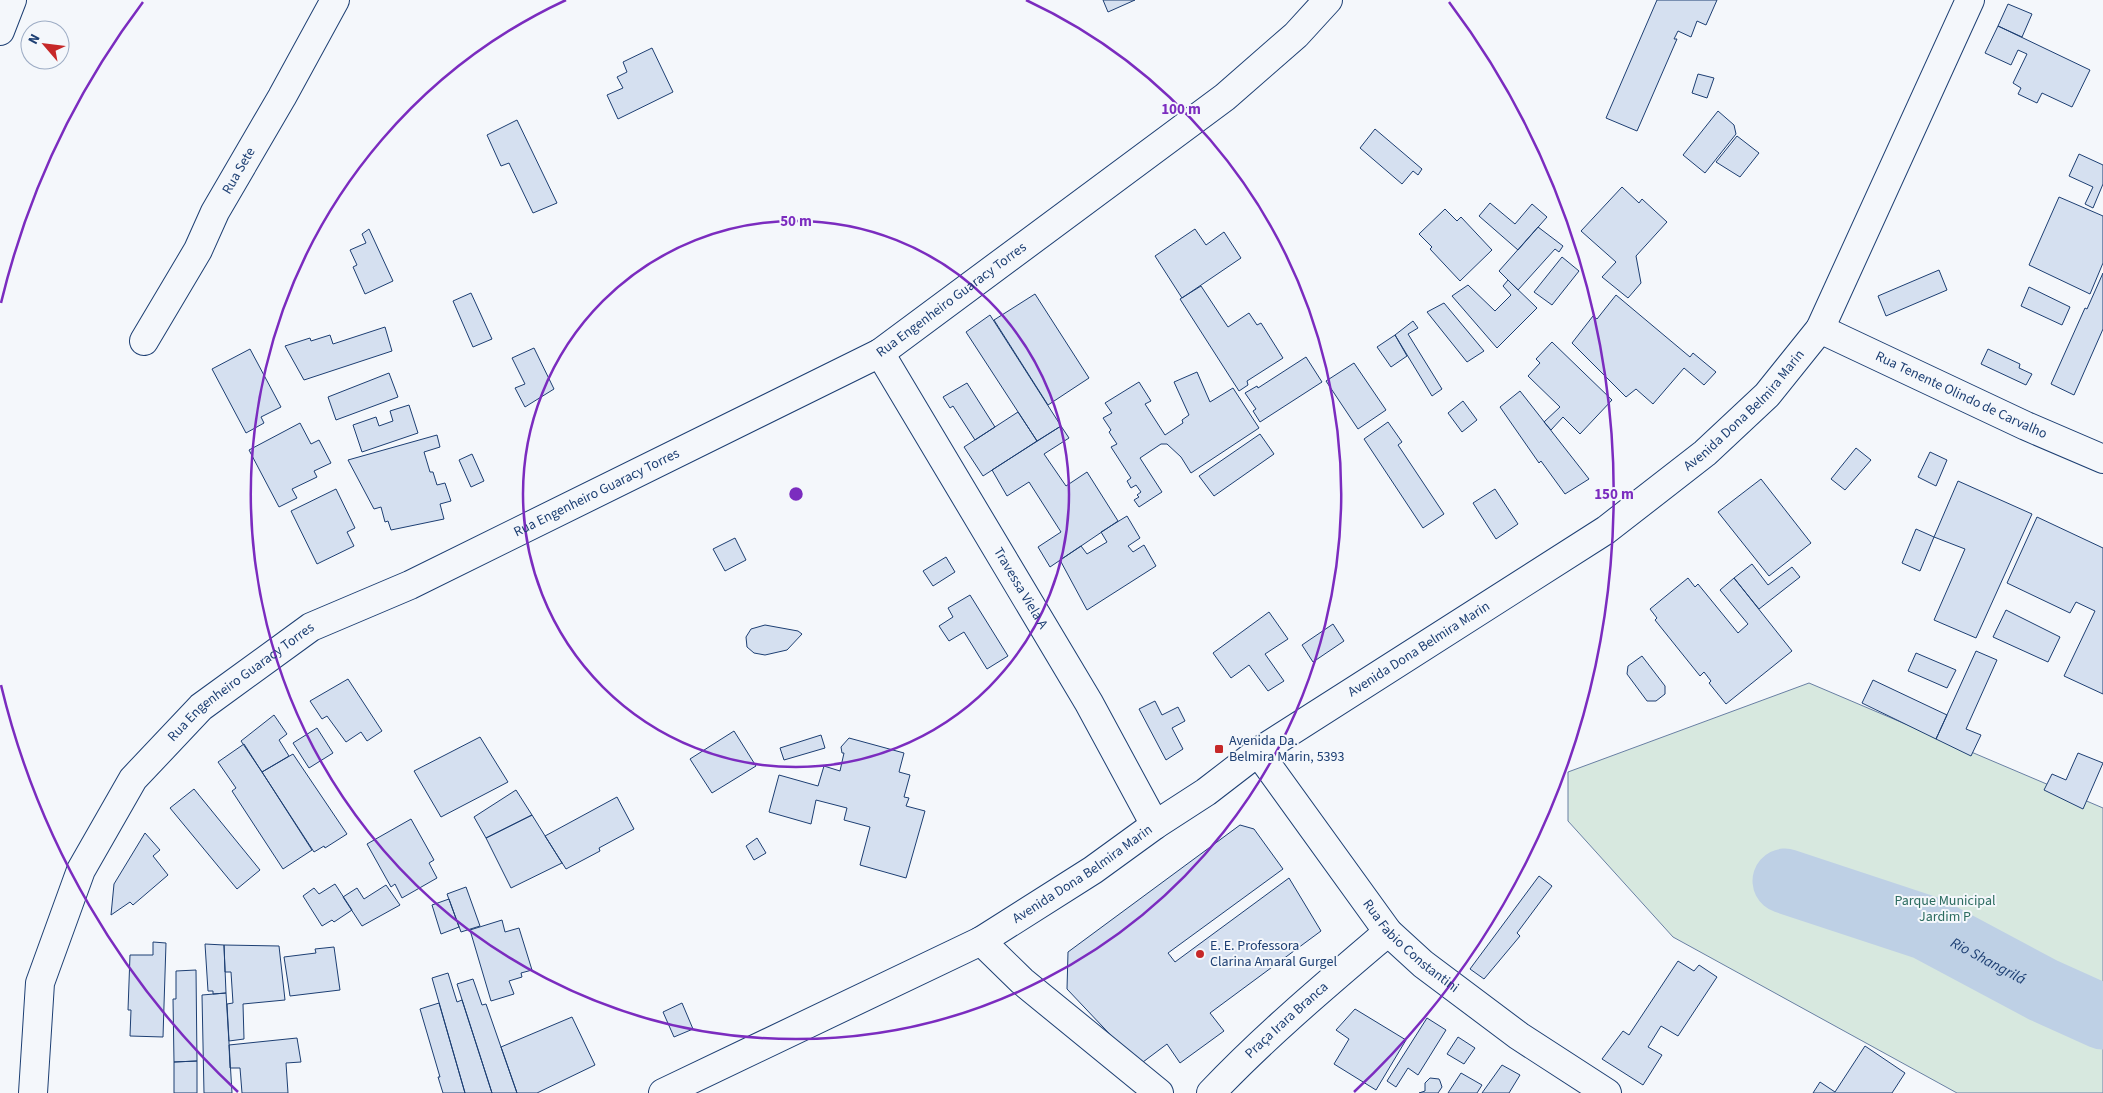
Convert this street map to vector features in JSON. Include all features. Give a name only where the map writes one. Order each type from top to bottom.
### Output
[{"type":"street","points":[[0,32],[12,0]]},
{"type":"street","name":"Rua Sete","points":[[144,341],[198,250],[215,212],[282,97],[334,0]]},
{"type":"street","name":"Rua Engenheiro Guaracy Torres","points":[[33,1093],[40,983],[81,870],[133,779],[201,707],[311,627],[410,585],[880,353],[1225,98],[1296,34],[1328,0]]},
{"type":"street","name":"Avenida Dona Belmira Marin","points":[[663,1093],[981,941],[1093,870],[1155,825],[1206,792],[1258,752],[1606,530],[1705,453],[1760,402],[1820,329],[1970,0]]},
{"type":"street","name":"Rua Tenente Olindo de Carvalho","points":[[1820,329],[2026,426],[2103,459]]},
{"type":"street","name":"Travessa Viela A","points":[[880,353],[1089,703],[1155,825]]},
{"type":"street","name":"Rua Fabio Constantini","points":[[1258,752],[1388,932],[1424,964],[1519,1036],[1607,1093]]},
{"type":"street","name":"Praça Irara Branca","points":[[1211,1093],[1310,997],[1388,932]]},
{"type":"street","points":[[981,941],[1022,981],[1159,1093]]},
{"type":"green space","name":"Parque Municipal Jardim P","points":[[1809,683],[2103,808],[2103,1093],[1957,1093],[1673,937],[1568,821],[1568,772]]},
{"type":"building","points":[[1103,0],[1135,0],[1108,12]]},
{"type":"building","points":[[1657,0],[1717,0],[1706,25],[1697,21],[1691,37],[1678,31],[1674,39],[1677,39],[1637,131],[1606,118]]},
{"type":"building","points":[[2008,4],[2032,14],[2022,37],[1998,26]]},
{"type":"building","points":[[1998,26],[2090,70],[2072,107],[2042,93],[2037,103],[2018,94],[2021,88],[2013,83],[2027,54],[2018,50],[2011,65],[1985,53]]},
{"type":"building","points":[[652,48],[673,92],[618,119],[607,95],[623,88],[617,77],[627,72],[623,62]]},
{"type":"building","points":[[1698,74],[1714,78],[1707,98],[1692,93]]},
{"type":"building","points":[[1718,111],[1734,125],[1736,134],[1705,173],[1683,155]]},
{"type":"building","points":[[517,120],[557,203],[533,213],[509,163],[501,166],[487,135]]},
{"type":"building","points":[[1375,129],[1422,169],[1418,175],[1413,171],[1402,184],[1360,148]]},
{"type":"building","points":[[1737,136],[1759,153],[1740,177],[1716,162]]},
{"type":"building","points":[[2079,154],[2103,165],[2103,184],[2093,208],[2085,204],[2093,187],[2069,176]]},
{"type":"building","points":[[1622,187],[1639,203],[1642,199],[1667,222],[1636,256],[1641,283],[1628,298],[1602,277],[1616,262],[1581,231]]},
{"type":"building","points":[[2059,197],[2103,216],[2103,263],[2090,294],[2029,265]]},
{"type":"building","points":[[1490,203],[1515,224],[1532,204],[1547,217],[1518,250],[1479,216]]},
{"type":"building","points":[[1445,209],[1457,221],[1461,217],[1492,250],[1460,281],[1430,249],[1432,247],[1419,234]]},
{"type":"building","points":[[1538,227],[1563,246],[1559,252],[1555,249],[1518,290],[1499,271]]},
{"type":"building","points":[[369,229],[393,281],[365,294],[353,267],[357,265],[350,250],[366,243],[362,234]]},
{"type":"building","points":[[1195,229],[1206,245],[1224,232],[1241,258],[1182,298],[1155,256]]},
{"type":"building","points":[[1562,257],[1579,271],[1552,305],[1534,292]]},
{"type":"building","points":[[1939,270],[1947,290],[1886,316],[1878,296]]},
{"type":"building","points":[[2103,273],[2103,329],[2074,395],[2051,384]]},
{"type":"building","points":[[1508,280],[1537,308],[1497,348],[1452,296],[1468,285],[1495,311],[1511,295],[1503,286]]},
{"type":"building","points":[[1201,286],[1228,327],[1249,313],[1257,325],[1261,323],[1283,358],[1247,381],[1248,385],[1239,391],[1180,299]]},
{"type":"building","points":[[2029,287],[2070,307],[2062,325],[2021,306]]},
{"type":"building","points":[[471,293],[492,339],[473,347],[453,301]]},
{"type":"building","points":[[1035,294],[1089,378],[1048,405],[994,320]]},
{"type":"building","points":[[1616,295],[1690,357],[1693,353],[1716,372],[1704,385],[1684,368],[1653,404],[1636,389],[1626,397],[1572,343],[1593,316],[1597,319]]},
{"type":"building","points":[[1444,303],[1484,351],[1467,362],[1427,312]]},
{"type":"building","points":[[990,315],[1061,426],[1037,441],[966,332]]},
{"type":"building","points":[[1413,321],[1418,328],[1408,334],[1442,389],[1432,396],[1395,335]]},
{"type":"building","points":[[385,327],[392,351],[304,380],[285,346],[310,338],[311,341],[330,335],[333,344]]},
{"type":"building","points":[[1395,335],[1407,356],[1391,367],[1377,347]]},
{"type":"building","points":[[1552,342],[1612,400],[1580,434],[1563,417],[1551,430],[1544,422],[1560,407],[1528,376],[1540,363],[1536,359]]},
{"type":"building","points":[[534,348],[554,389],[525,407],[515,388],[525,384],[512,358]]},
{"type":"building","points":[[250,349],[281,407],[261,417],[264,423],[246,433],[212,369]]},
{"type":"building","points":[[1988,349],[2020,364],[2019,368],[2032,374],[2026,385],[1981,364]]},
{"type":"building","points":[[1306,357],[1322,382],[1260,422],[1253,411],[1256,409],[1245,393],[1257,386],[1258,388]]},
{"type":"building","points":[[1354,363],[1386,410],[1358,429],[1326,381]]},
{"type":"building","points":[[1197,372],[1210,402],[1233,388],[1259,428],[1191,473],[1181,457],[1167,444],[1161,444],[1140,458],[1162,492],[1139,507],[1134,500],[1139,497],[1137,495],[1141,492],[1136,485],[1131,488],[1127,481],[1131,478],[1111,447],[1117,444],[1103,418],[1112,413],[1105,403],[1139,382],[1151,401],[1145,404],[1165,435],[1183,423],[1182,420],[1189,415],[1174,382]]},
{"type":"building","points":[[389,373],[398,397],[336,420],[328,397]]},
{"type":"building","points":[[967,383],[995,427],[975,440],[953,406],[950,408],[943,397]]},
{"type":"building","points":[[1520,391],[1589,479],[1565,494],[1541,461],[1539,463],[1500,407]]},
{"type":"building","points":[[1463,401],[1477,420],[1462,432],[1448,413]]},
{"type":"building","points":[[409,405],[418,433],[362,452],[353,425],[376,417],[379,426],[393,421],[390,411]]},
{"type":"building","points":[[1018,412],[1037,441],[983,476],[964,447]]},
{"type":"building","points":[[1388,422],[1402,442],[1398,445],[1444,514],[1423,528],[1364,439]]},
{"type":"building","points":[[300,423],[311,444],[319,440],[331,463],[314,471],[317,477],[292,489],[297,498],[279,507],[249,450]]},
{"type":"building","points":[[1061,426],[1069,438],[1044,454],[1066,486],[1087,472],[1118,521],[1050,567],[1038,547],[1061,532],[1029,482],[1007,496],[992,470]]},
{"type":"building","points":[[1260,434],[1274,454],[1214,496],[1199,476]]},
{"type":"building","points":[[437,435],[440,447],[424,452],[430,472],[433,472],[437,485],[445,483],[451,501],[440,504],[444,519],[391,530],[388,521],[385,522],[381,507],[374,509],[348,460]]},
{"type":"building","points":[[1856,448],[1871,460],[1845,490],[1831,479]]},
{"type":"building","points":[[1930,452],[1947,460],[1936,486],[1918,477]]},
{"type":"building","points":[[472,454],[484,481],[471,487],[459,460]]},
{"type":"building","points":[[1761,479],[1811,543],[1769,576],[1718,512]]},
{"type":"building","points":[[1958,481],[2032,514],[1976,638],[1934,620],[1965,549],[1934,537]]},
{"type":"building","points":[[336,489],[355,528],[347,532],[354,546],[317,564],[291,511]]},
{"type":"building","points":[[1495,489],[1518,524],[1496,539],[1473,503]]},
{"type":"building","points":[[1127,516],[1140,538],[1128,546],[1133,552],[1144,545],[1156,566],[1087,610],[1060,560],[1081,546],[1087,554],[1107,542],[1101,532]]},
{"type":"building","points":[[2037,517],[2103,548],[2103,694],[2064,676],[2095,611],[2076,602],[2070,613],[2007,583]]},
{"type":"building","points":[[1916,529],[1934,537],[1920,571],[1902,563]]},
{"type":"building","points":[[735,538],[746,560],[725,571],[713,549]]},
{"type":"building","points":[[946,557],[955,572],[933,586],[923,571]]},
{"type":"building","points":[[1752,564],[1768,585],[1792,567],[1800,577],[1759,609],[1734,578]]},
{"type":"building","points":[[1688,578],[1695,587],[1698,584],[1738,633],[1748,624],[1720,590],[1734,578],[1792,651],[1726,704],[1709,683],[1711,681],[1704,672],[1700,676],[1655,620],[1657,618],[1650,609]]},
{"type":"building","points":[[970,595],[1008,656],[987,669],[964,632],[949,641],[939,626],[953,617],[948,608]]},
{"type":"building","points":[[2006,610],[2060,637],[2048,662],[1993,637]]},
{"type":"building","points":[[1269,612],[1288,639],[1265,654],[1284,681],[1268,691],[1249,665],[1231,678],[1213,653]]},
{"type":"building","points":[[1333,624],[1344,641],[1313,662],[1302,645]]},
{"type":"building","points":[[765,625],[798,631],[802,634],[787,650],[765,655],[754,653],[747,647],[746,637],[751,629]]},
{"type":"building","points":[[1976,651],[1997,660],[1966,729],[1981,735],[1971,756],[1936,739]]},
{"type":"building","points":[[1916,653],[1956,670],[1947,688],[1908,671]]},
{"type":"building","points":[[1642,656],[1665,686],[1665,694],[1656,701],[1647,701],[1627,674],[1628,666]]},
{"type":"building","points":[[348,679],[382,731],[367,741],[361,732],[346,742],[327,716],[322,719],[310,701]]},
{"type":"building","points":[[1873,680],[1947,715],[1936,739],[1862,703]]},
{"type":"building","points":[[1155,701],[1162,715],[1178,707],[1185,721],[1172,728],[1183,749],[1166,760],[1139,709]]},
{"type":"building","points":[[274,715],[287,734],[279,740],[289,756],[262,772],[241,741]]},
{"type":"building","points":[[317,728],[333,753],[309,768],[293,743]]},
{"type":"building","points":[[734,731],[756,766],[712,793],[690,759]]},
{"type":"building","points":[[821,735],[825,748],[784,760],[780,748]]},
{"type":"building","points":[[480,737],[508,782],[441,817],[414,771]]},
{"type":"building","points":[[849,738],[904,753],[899,772],[910,775],[904,797],[909,798],[906,806],[925,811],[906,878],[860,865],[870,827],[844,820],[847,808],[816,800],[811,824],[769,812],[779,775],[818,786],[824,766],[840,771],[844,753],[842,753],[841,747]]},
{"type":"building","points":[[244,744],[312,850],[283,869],[232,791],[236,788],[218,762]]},
{"type":"building","points":[[2078,753],[2103,763],[2083,809],[2044,790],[2052,774],[2066,780]]},
{"type":"building","points":[[293,754],[347,834],[325,848],[324,846],[314,852],[262,772]]},
{"type":"building","points":[[194,789],[260,870],[237,889],[170,808]]},
{"type":"building","points":[[516,790],[532,815],[486,838],[474,817]]},
{"type":"building","points":[[617,797],[634,829],[599,848],[600,851],[566,869],[545,836]]},
{"type":"building","points":[[532,815],[562,863],[511,888],[486,838]]},
{"type":"building","points":[[411,819],[434,860],[429,863],[437,878],[402,898],[395,884],[391,887],[367,844]]},
{"type":"building","name":"E. E. Professora Clarina Amaral Gurgel","points":[[1240,825],[1254,829],[1283,869],[1168,953],[1175,962],[1289,878],[1321,931],[1210,1013],[1224,1031],[1180,1063],[1167,1044],[1139,1065],[1067,989],[1068,952]]},
{"type":"building","points":[[145,833],[160,850],[153,856],[168,875],[133,905],[130,902],[111,915],[114,884]]},
{"type":"building","points":[[757,838],[766,853],[754,860],[746,846]]},
{"type":"building","points":[[1539,876],[1552,886],[1517,933],[1520,936],[1484,979],[1470,969]]},
{"type":"building","points":[[335,884],[352,910],[334,922],[332,920],[322,926],[303,896],[314,888],[319,894]]},
{"type":"building","points":[[386,885],[400,905],[362,926],[343,897],[357,888],[364,899]]},
{"type":"building","points":[[466,887],[480,926],[461,932],[447,894]]},
{"type":"building","points":[[449,899],[459,927],[441,934],[432,905]]},
{"type":"building","points":[[502,920],[505,932],[519,928],[532,970],[521,973],[522,977],[509,981],[514,994],[491,1001],[470,930]]},
{"type":"building","points":[[153,942],[166,943],[163,1037],[130,1036],[131,1010],[128,1010],[130,955],[153,955]]},
{"type":"building","points":[[205,944],[224,945],[226,993],[213,994],[213,991],[208,991]]},
{"type":"building","points":[[224,945],[279,946],[285,1000],[243,1004],[244,1039],[229,1041],[227,1004],[233,1003],[231,972],[225,972]]},
{"type":"building","points":[[334,947],[340,990],[290,996],[284,957],[316,953],[315,949]]},
{"type":"building","points":[[1678,961],[1694,971],[1699,965],[1717,977],[1678,1036],[1661,1026],[1648,1047],[1662,1055],[1643,1085],[1602,1059],[1623,1031],[1629,1035]]},
{"type":"building","points":[[196,970],[197,1061],[174,1062],[173,999],[176,999],[176,971]]},
{"type":"building","points":[[448,973],[457,1002],[462,1000],[492,1093],[465,1093],[432,978]]},
{"type":"building","points":[[473,979],[482,1005],[486,1004],[517,1093],[492,1093],[457,984]]},
{"type":"building","points":[[226,993],[232,1093],[204,1093],[202,995]]},
{"type":"building","points":[[439,1003],[465,1093],[443,1093],[438,1077],[440,1077],[420,1009]]},
{"type":"building","points":[[682,1003],[693,1029],[674,1037],[663,1012]]},
{"type":"building","points":[[1355,1009],[1406,1040],[1376,1090],[1334,1064],[1349,1039],[1336,1030]]},
{"type":"building","points":[[572,1017],[595,1065],[537,1093],[517,1093],[501,1047]]},
{"type":"building","points":[[1427,1018],[1446,1030],[1418,1075],[1408,1068],[1396,1087],[1387,1081]]},
{"type":"building","points":[[1458,1037],[1475,1048],[1464,1064],[1447,1054]]},
{"type":"building","points":[[297,1038],[301,1062],[286,1063],[288,1093],[242,1093],[240,1068],[230,1068],[229,1045]]},
{"type":"building","points":[[1865,1046],[1905,1073],[1892,1093],[1813,1093],[1820,1082],[1835,1092]]},
{"type":"building","points":[[197,1061],[197,1093],[174,1093],[174,1062]]},
{"type":"building","points":[[1502,1065],[1520,1075],[1509,1093],[1482,1093]]},
{"type":"building","points":[[1461,1073],[1482,1085],[1477,1093],[1448,1093]]},
{"type":"building","points":[[1430,1078],[1439,1079],[1442,1087],[1438,1093],[1419,1093],[1425,1091],[1425,1083]]},
{"type":"waterway","name":"Rio Shangrilá","points":[[1785,881],[1927,928],[2043,990],[2103,1017]]},
{"type":"place","name":"Avenida Da. Belmira Marin, 5393","points":[[1219,749]]},
{"type":"place","name":"E. E. Professora Clarina Amaral Gurgel","points":[[1200,954]]}]
